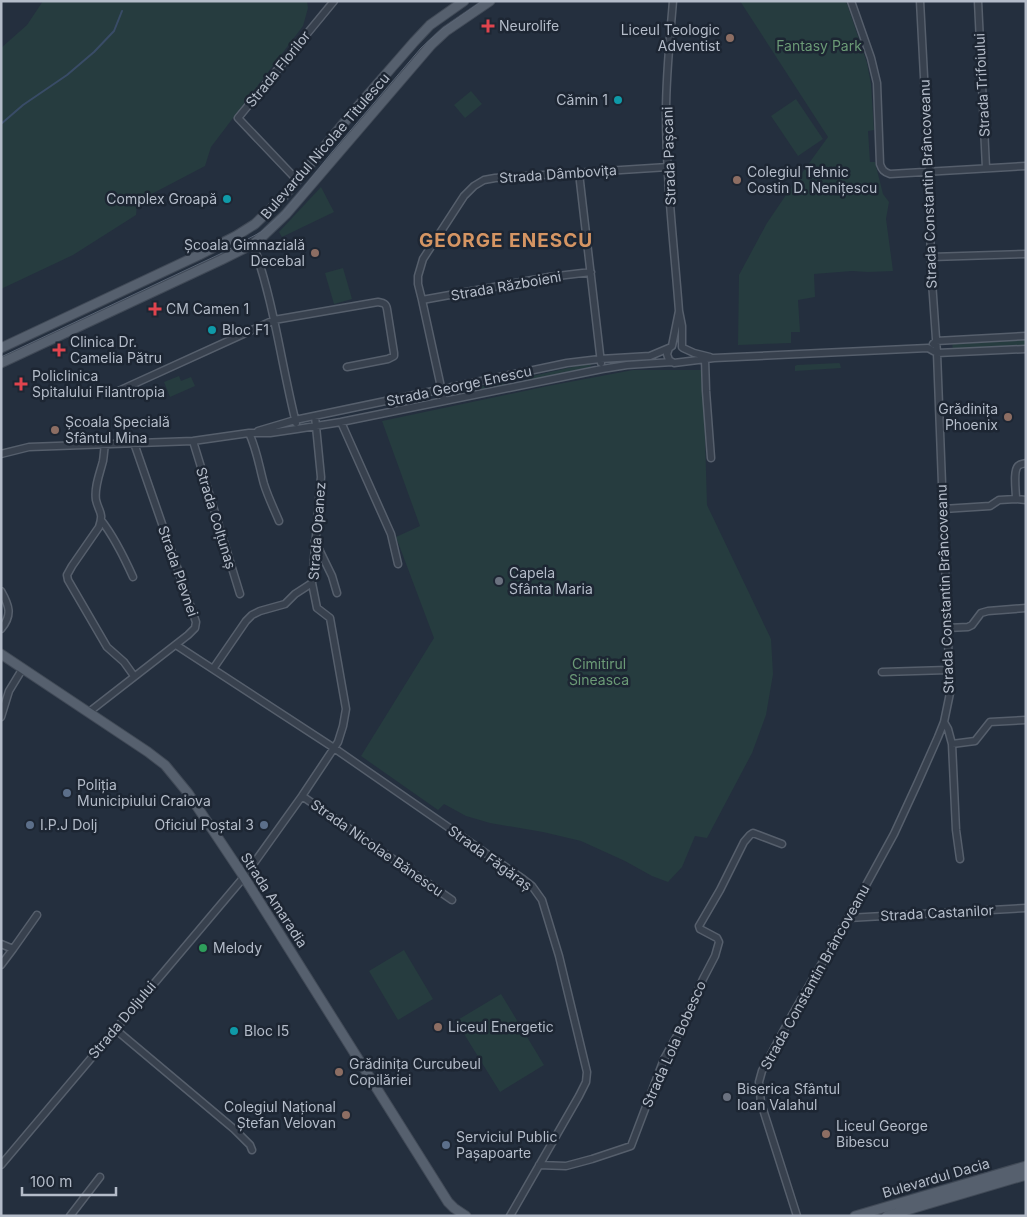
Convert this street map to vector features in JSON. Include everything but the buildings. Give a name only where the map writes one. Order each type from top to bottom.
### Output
[{"type":"main road","name":"Bulevardul Nicolae Titulescu","points":[[1,363],[221,260],[253,244],[264,236],[286,214],[431,44],[446,31],[490,1]]},
{"type":"main road","name":"Bulevardul Nicolae Titulescu","points":[[1,348],[118,294],[236,236],[255,224],[286,195],[352,113],[414,42],[430,25],[460,2]]},
{"type":"main road","name":"Strada Amaradia","points":[[1,654],[158,759],[173,773],[244,877],[448,1202],[466,1216]]},
{"type":"main road","name":"Bulevardul Dacia","points":[[855,1216],[1026,1166]]},
{"type":"main road","name":"Bulevardul Dacia","points":[[887,1216],[1026,1176]]},
{"type":"street","name":"Strada Florilor","points":[[297,180],[238,118],[334,1]]},
{"type":"street","name":"Strada Pașcani","points":[[673,1],[666,113],[668,167],[683,348]]},
{"type":"street","points":[[851,1],[871,58],[877,83],[880,164],[882,170],[890,174],[1026,166]]},
{"type":"street","name":"Strada Constantin Brâncoveanu","points":[[797,1216],[761,1103],[760,1082],[762,1071],[894,834],[944,722],[950,694],[937,353],[920,1]]},
{"type":"street","name":"Strada Trifoiului","points":[[978,1],[986,168]]},
{"type":"street","name":"Strada Dâmbovița","points":[[444,401],[418,284],[418,276],[423,259],[464,196],[474,186],[484,180],[495,178],[668,167]]},
{"type":"street","points":[[580,173],[602,369]]},
{"type":"street","points":[[253,244],[260,263],[274,320],[297,429]]},
{"type":"street","points":[[931,257],[1026,254]]},
{"type":"street","name":"Strada Războieni","points":[[422,300],[549,277],[591,272]]},
{"type":"street","points":[[114,393],[274,320],[378,302],[383,303],[387,309],[394,356],[388,359],[347,367]]},
{"type":"street","name":"Strada Pașcani","points":[[671,347],[680,311]]},
{"type":"street","points":[[929,348],[936,341],[1026,336]]},
{"type":"street","points":[[714,358],[694,353],[678,345],[671,347],[667,354],[674,363],[714,358],[929,348],[937,353],[1026,349]]},
{"type":"street","name":"Strada George Enescu","points":[[249,433],[295,420],[567,363],[650,356],[671,347]]},
{"type":"street","points":[[680,362],[685,358],[683,348]]},
{"type":"street","points":[[705,359],[711,458]]},
{"type":"street","name":"Strada George Enescu","points":[[1,454],[29,447],[193,441],[249,433],[270,433],[341,422],[602,369],[626,365],[672,362]]},
{"type":"street","name":"Strada Opanez","points":[[244,877],[338,742],[346,709],[330,618],[317,608],[312,583],[321,477],[315,416]]},
{"type":"street","points":[[341,422],[390,534],[398,564]]},
{"type":"street","points":[[249,433],[256,451],[263,482],[279,521]]},
{"type":"street","name":"Strada Colțunaș","points":[[193,441],[240,594]]},
{"type":"street","name":"Strada Plevnei","points":[[89,712],[176,645],[195,628],[196,622],[134,443]]},
{"type":"street","points":[[105,444],[96,492],[96,502],[101,511],[99,527],[67,575],[70,585],[107,647],[124,662],[134,676]]},
{"type":"street","points":[[1016,499],[1016,467],[1026,463]]},
{"type":"street","points":[[943,509],[990,506],[999,500],[1026,500]]},
{"type":"street","points":[[101,520],[121,550],[133,577]]},
{"type":"street","points":[[315,541],[332,576],[337,593]]},
{"type":"street","points":[[213,668],[252,615],[285,604],[295,594],[312,583]]},
{"type":"street","points":[[1,591],[9,604],[8,619],[1,628]]},
{"type":"street","points":[[947,628],[968,627],[972,625],[981,613],[988,611],[1026,608]]},
{"type":"street","name":"Strada Făgăraș","points":[[176,645],[334,748],[524,879],[532,886],[542,900],[560,956],[587,1072],[586,1082],[510,1216]]},
{"type":"street","points":[[1,717],[9,691],[23,668]]},
{"type":"street","points":[[882,672],[948,670]]},
{"type":"street","points":[[952,744],[975,741],[990,722],[1026,720]]},
{"type":"street","points":[[944,722],[952,744],[956,830],[960,859]]},
{"type":"street","name":"Strada Nicolae Bănescu","points":[[302,796],[452,900]]},
{"type":"street","name":"Strada Lola Bobesco","points":[[539,1165],[566,1166],[592,1160],[631,1146],[658,1075],[715,956],[719,942],[718,938],[700,929],[699,926],[720,890],[744,842],[750,835],[754,833],[782,844]]},
{"type":"street","name":"Strada Doljului","points":[[1,1165],[244,877]]},
{"type":"street","name":"Strada Castanilor","points":[[848,918],[1026,908]]},
{"type":"street","points":[[1,965],[37,915]]},
{"type":"street","points":[[1,944],[13,949]]},
{"type":"street","points":[[115,1029],[234,1129],[252,1150]]},
{"type":"street","points":[[70,1216],[100,1177]]},
{"type":"green space","points":[[43,1],[307,1],[308,8],[303,26],[211,147],[205,166],[144,198],[137,205],[136,215],[73,255],[1,289],[1,48],[27,25]]},
{"type":"green space","name":"Fantasy Park","points":[[740,1],[846,1],[867,63],[871,84],[874,130],[868,131],[870,162],[875,162],[883,194],[889,202],[886,219],[893,271],[852,271],[814,274],[815,297],[798,300],[800,332],[791,332],[791,343],[738,345],[739,275],[767,223],[828,137]]},
{"type":"green space","points":[[471,91],[482,104],[465,118],[454,105]]},
{"type":"green space","points":[[796,99],[823,139],[798,156],[771,116]]},
{"type":"green space","points":[[321,187],[334,212],[282,237],[279,232]]},
{"type":"green space","points":[[343,268],[352,299],[334,304],[325,273]]},
{"type":"green space","points":[[1026,338],[1026,348],[953,351],[952,342]]},
{"type":"green space","points":[[590,363],[590,367],[527,379],[528,377]]},
{"type":"green space","points":[[839,363],[841,368],[795,371],[795,366],[797,365]]},
{"type":"green space","name":"Cimitirul Sineasca","points":[[633,370],[703,370],[707,505],[771,639],[773,674],[766,715],[752,753],[707,838],[695,836],[682,867],[668,882],[581,841],[490,823],[466,816],[444,804],[438,810],[361,756],[434,638],[396,537],[420,526],[382,421]]},
{"type":"green space","points":[[179,376],[181,381],[191,377],[195,386],[170,397],[164,382]]},
{"type":"green space","points":[[505,383],[503,385],[453,393],[455,391]]},
{"type":"green space","points":[[404,950],[433,999],[398,1020],[369,971]]},
{"type":"green space","points":[[501,994],[544,1065],[500,1092],[456,1021]]},
{"type":"waterway","points":[[1,124],[23,105],[67,75],[94,52],[114,31],[122,11]]},
{"type":"tram line","points":[[1,357],[220,254],[261,232],[281,215],[421,48],[442,29],[482,1]]},
{"type":"place","name":"Neurolife","points":[[488,26]]},
{"type":"place","name":"Liceul Teologic Adventist","points":[[730,38]]},
{"type":"place","name":"Cămin 1","points":[[618,100]]},
{"type":"place","name":"Colegiul Tehnic Costin D. Nenițescu","points":[[737,180]]},
{"type":"place","name":"Complex Groapă","points":[[227,199]]},
{"type":"place","name":"Școala Gimnazială Decebal","points":[[315,253]]},
{"type":"place","name":"CM Camen 1","points":[[155,309]]},
{"type":"place","name":"Bloc F1","points":[[212,330]]},
{"type":"place","name":"Clinica Dr. Camelia Pătru","points":[[59,350]]},
{"type":"place","name":"Policlinica Spitalului Filantropia","points":[[21,384]]},
{"type":"place","name":"Grădinița Phoenix","points":[[1008,417]]},
{"type":"place","name":"Școala Specială Sfântul Mina","points":[[55,430]]},
{"type":"place","name":"Capela Sfânta Maria","points":[[499,581]]},
{"type":"place","name":"Poliția Municipiului Craiova","points":[[67,793]]},
{"type":"place","name":"I.P.J Dolj","points":[[30,825]]},
{"type":"place","name":"Oficiul Poștal 3","points":[[264,825]]},
{"type":"place","name":"Melody","points":[[203,948]]},
{"type":"place","name":"Liceul Energetic","points":[[438,1027]]},
{"type":"place","name":"Bloc I5","points":[[234,1031]]},
{"type":"place","name":"Grădinița Curcubeul Copilăriei","points":[[339,1072]]},
{"type":"place","name":"Biserica Sfântul Ioan Valahul","points":[[727,1097]]},
{"type":"place","name":"Colegiul Național Ștefan Velovan","points":[[346,1115]]},
{"type":"place","name":"Liceul George Bibescu","points":[[826,1134]]},
{"type":"place","name":"Serviciul Public Pașapoarte","points":[[446,1145]]},
{"type":"district","name":"GEORGE ENESCU","points":[[506,240]]}]
